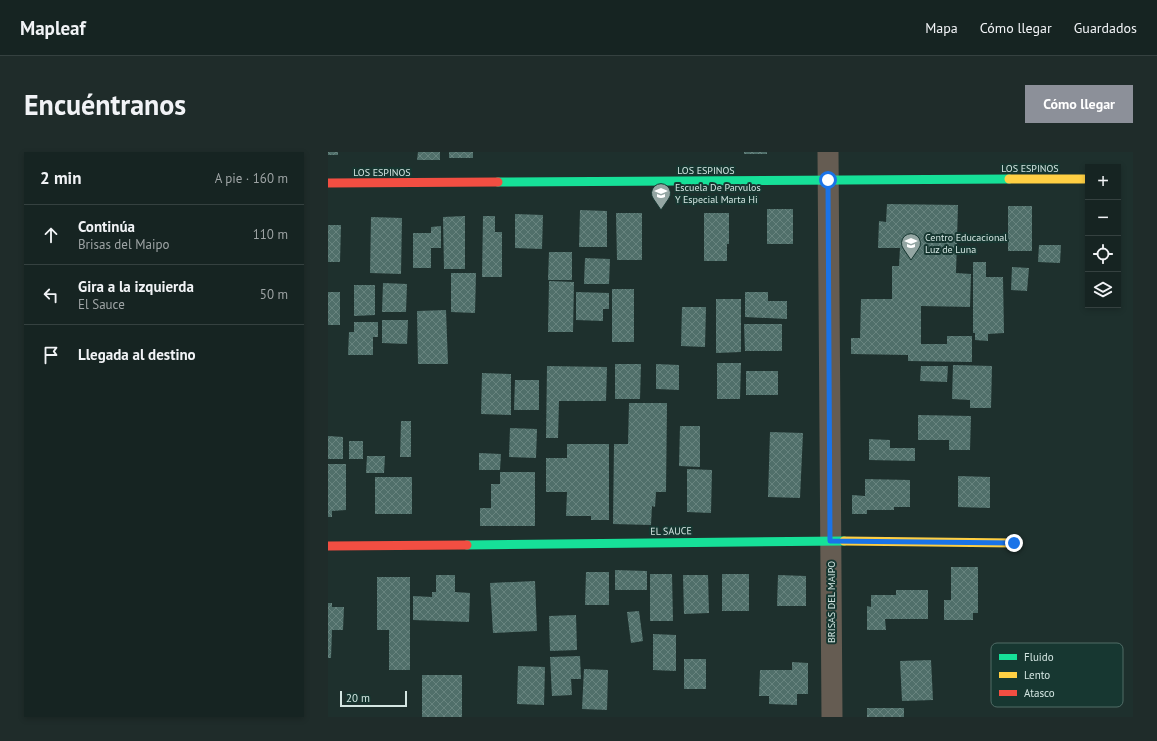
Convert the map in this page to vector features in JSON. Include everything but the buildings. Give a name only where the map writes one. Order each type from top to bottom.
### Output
[{"type":"street","name":"BRISAS DEL MAIPO","points":[[828,152],[832,717]]},
{"type":"street","name":"LOS ESPINOS","points":[[328,183],[1084,179]]},
{"type":"street","name":"EL SAUCE","points":[[328,546],[830,541],[1014,543]]},
{"type":"traffic: fast","points":[[498,182],[1009,179]]},
{"type":"traffic: fast","points":[[467,545],[844,541]]},
{"type":"traffic: slow","points":[[1009,179],[1084,179]]},
{"type":"traffic: slow","points":[[844,541],[1014,543]]},
{"type":"traffic: jam","points":[[328,183],[498,182]]},
{"type":"traffic: jam","points":[[328,546],[467,545]]},
{"type":"place","name":"Escuela De Parvulos Y Especial Marta Hi","points":[[661,210]]},
{"type":"place","name":"Centro Educacional Luz de Luna","points":[[911,260]]},
{"type":"route","points":[[828,180],[830,541],[1014,543]]}]
